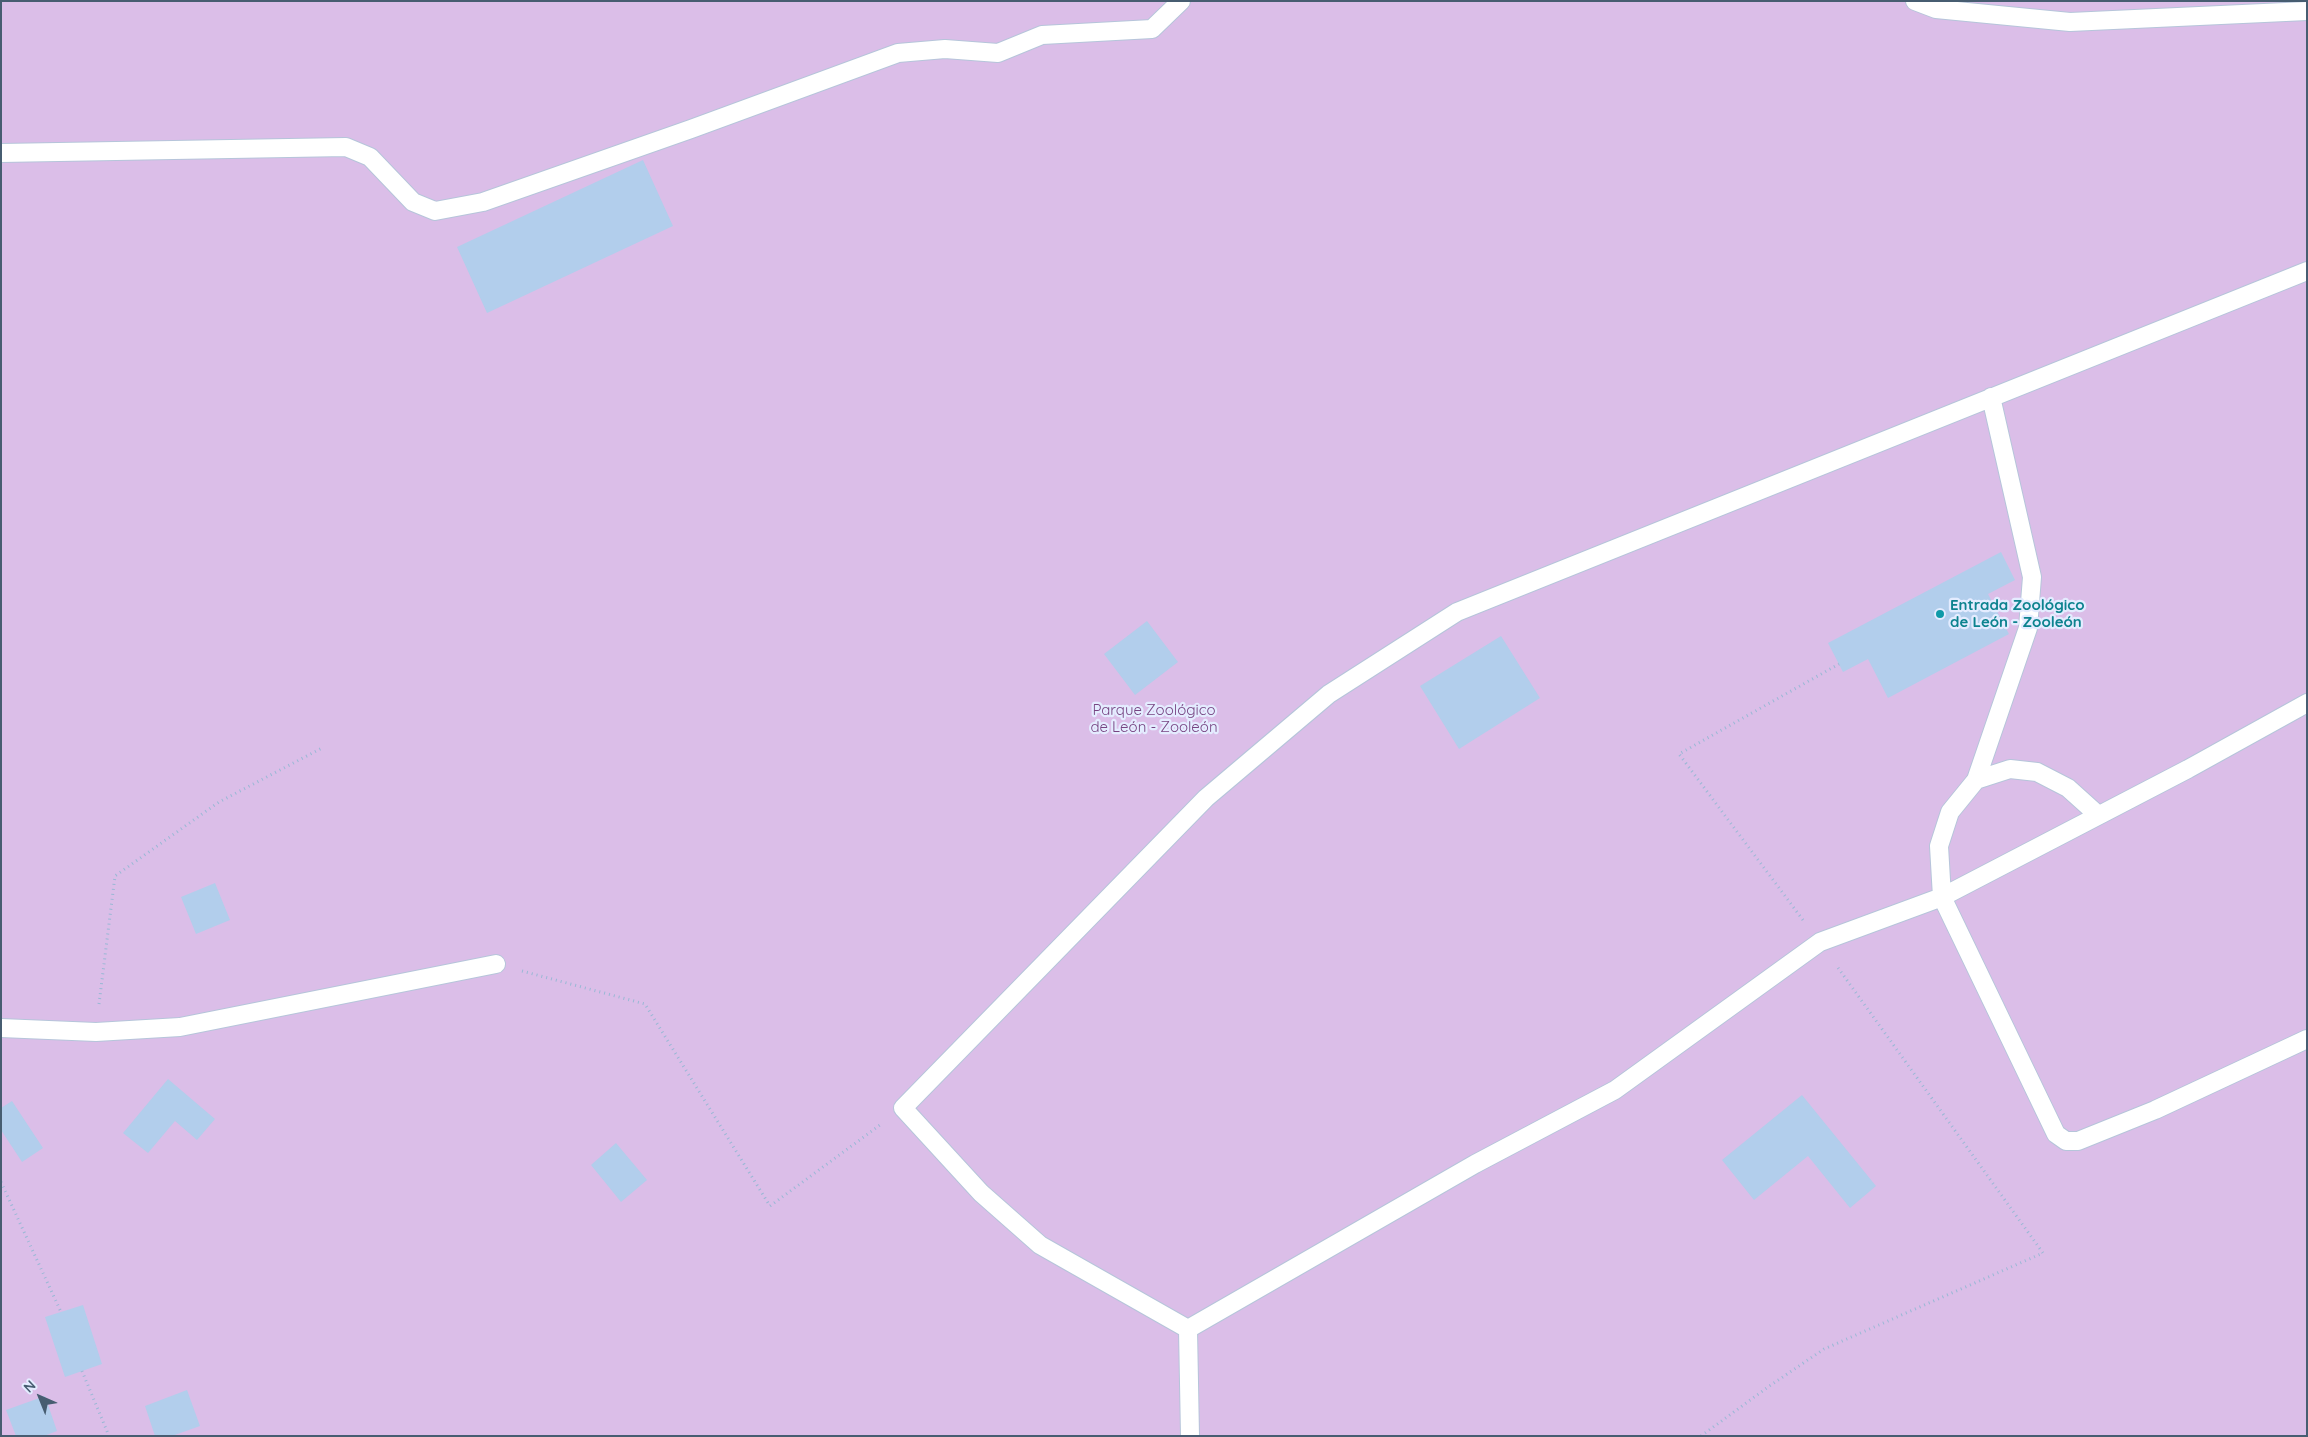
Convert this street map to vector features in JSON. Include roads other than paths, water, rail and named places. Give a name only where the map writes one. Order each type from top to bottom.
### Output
[{"type":"lane","points":[[1,153],[346,147],[370,157],[414,202],[435,211],[483,202],[691,129],[898,53],[945,49],[998,53],[1042,35],[1152,29],[1181,1]]},
{"type":"lane","points":[[1915,1],[1936,9],[2070,22],[2307,11]]},
{"type":"lane","points":[[1188,1329],[1040,1244],[981,1193],[903,1108],[1206,798],[1329,694],[1457,612],[2307,271]]},
{"type":"lane","points":[[1991,397],[2032,578],[2028,628],[1976,780],[1950,812],[1939,846],[1942,897],[2056,1134],[2066,1141],[2078,1141],[2155,1110],[2307,1039]]},
{"type":"lane","points":[[1188,1329],[1475,1164],[1615,1090],[1820,942],[1942,897],[2188,769],[2307,703]]},
{"type":"lane","points":[[1976,780],[2010,769],[2037,772],[2068,788],[2098,815]]},
{"type":"lane","points":[[1,1028],[96,1032],[180,1027],[496,964]]},
{"type":"lane","points":[[1188,1329],[1190,1436]]},
{"type":"place","name":"Entrada Zoológico de León - Zooleón","points":[[1940,614]]},
{"type":"park label","name":"Parque Zoológico de León - Zooleón","points":[[1154,718]]}]
